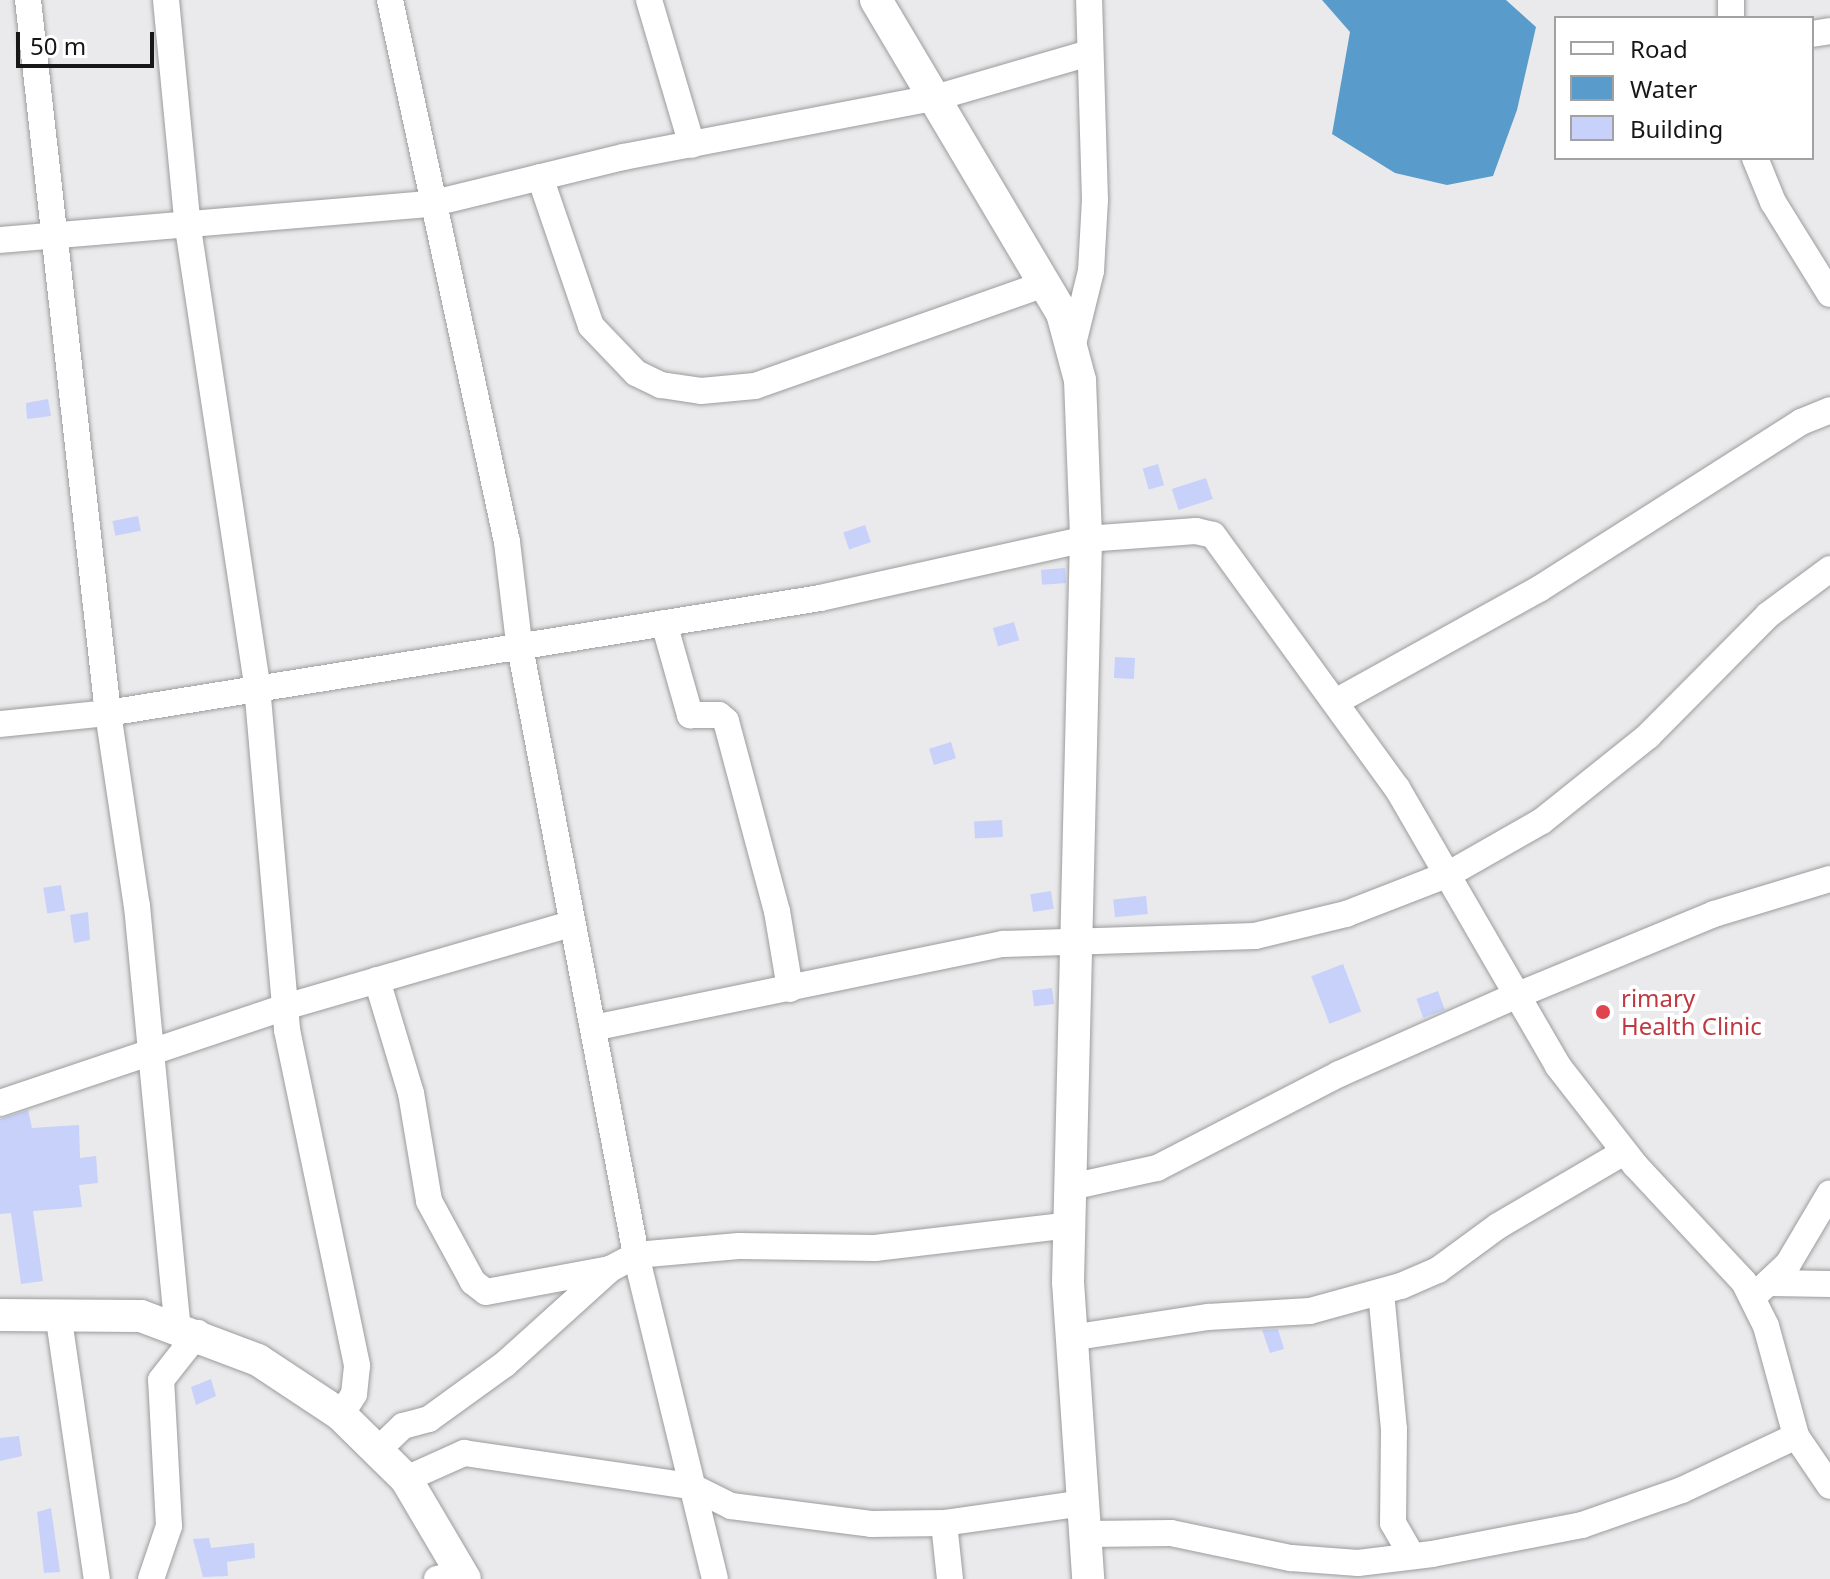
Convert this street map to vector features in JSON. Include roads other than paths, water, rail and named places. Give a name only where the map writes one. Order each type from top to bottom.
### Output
[{"type":"main road","points":[[876,0],[938,97],[1074,340],[1086,539],[1074,939],[1070,1338],[1086,1519],[1088,1579]]},
{"type":"main road","points":[[0,1315],[58,1313],[141,1316],[188,1329],[258,1360],[341,1415],[406,1479],[455,1577]]},
{"type":"street","points":[[28,0],[59,238],[108,713],[188,1329],[161,1380],[169,1526],[151,1579]]},
{"type":"street","points":[[166,0],[188,228],[257,686],[285,1007],[357,1366],[354,1394],[341,1415]]},
{"type":"street","points":[[390,0],[430,204],[507,542],[519,642],[636,1255],[715,1579]]},
{"type":"street","points":[[649,0],[692,145]]},
{"type":"street","points":[[1074,340],[1091,271],[1095,200],[1089,0]]},
{"type":"street","points":[[0,240],[188,228],[430,204],[540,177],[938,97],[1089,53]]},
{"type":"street","points":[[1756,160],[1773,202],[1830,294]]},
{"type":"street","points":[[540,177],[591,326],[636,373],[661,385],[701,391],[755,386],[1045,284]]},
{"type":"street","points":[[1337,701],[1539,589],[1801,422],[1830,410]]},
{"type":"street","points":[[0,724],[108,713],[519,642],[820,598],[1086,539],[1196,531],[1213,535],[1337,701],[1449,874],[1513,997],[1624,1152],[1763,1290],[1796,1436],[1830,1486]]},
{"type":"street","points":[[593,1028],[1003,944],[1277,933],[1346,914],[1449,874],[1542,821],[1602,776],[1768,615],[1830,569]]},
{"type":"street","points":[[664,623],[690,715],[726,721],[777,911],[790,989]]},
{"type":"street","points":[[1071,1187],[1157,1168],[1339,1074],[1513,997],[1714,914],[1830,879]]},
{"type":"street","points":[[0,1103],[285,1007],[571,924]]},
{"type":"street","points":[[377,980],[411,1093],[429,1201],[473,1282],[486,1292],[610,1269]]},
{"type":"street","points":[[1070,1338],[1208,1317],[1310,1311],[1381,1292],[1438,1270],[1498,1226],[1624,1152]]},
{"type":"street","points":[[1763,1290],[1830,1193]]},
{"type":"street","points":[[378,1450],[403,1426],[429,1419],[505,1364],[610,1269],[636,1255],[697,1247],[875,1248],[1070,1225]]},
{"type":"street","points":[[1763,1290],[1830,1284]]},
{"type":"street","points":[[1381,1292],[1394,1429],[1393,1523],[1412,1556]]},
{"type":"street","points":[[58,1313],[97,1579]]},
{"type":"street","points":[[406,1479],[464,1453],[691,1486],[731,1506],[871,1524],[1086,1519],[1291,1558],[1358,1563],[1582,1525],[1682,1490],[1796,1436]]},
{"type":"street","points":[[944,1523],[950,1579]]},
{"type":"water","points":[[1322,0],[1506,0],[1536,27],[1517,110],[1493,176],[1447,185],[1395,173],[1332,134],[1350,32]]},
{"type":"place","name":"rimary Health Clinic","points":[[1603,1012]]}]
